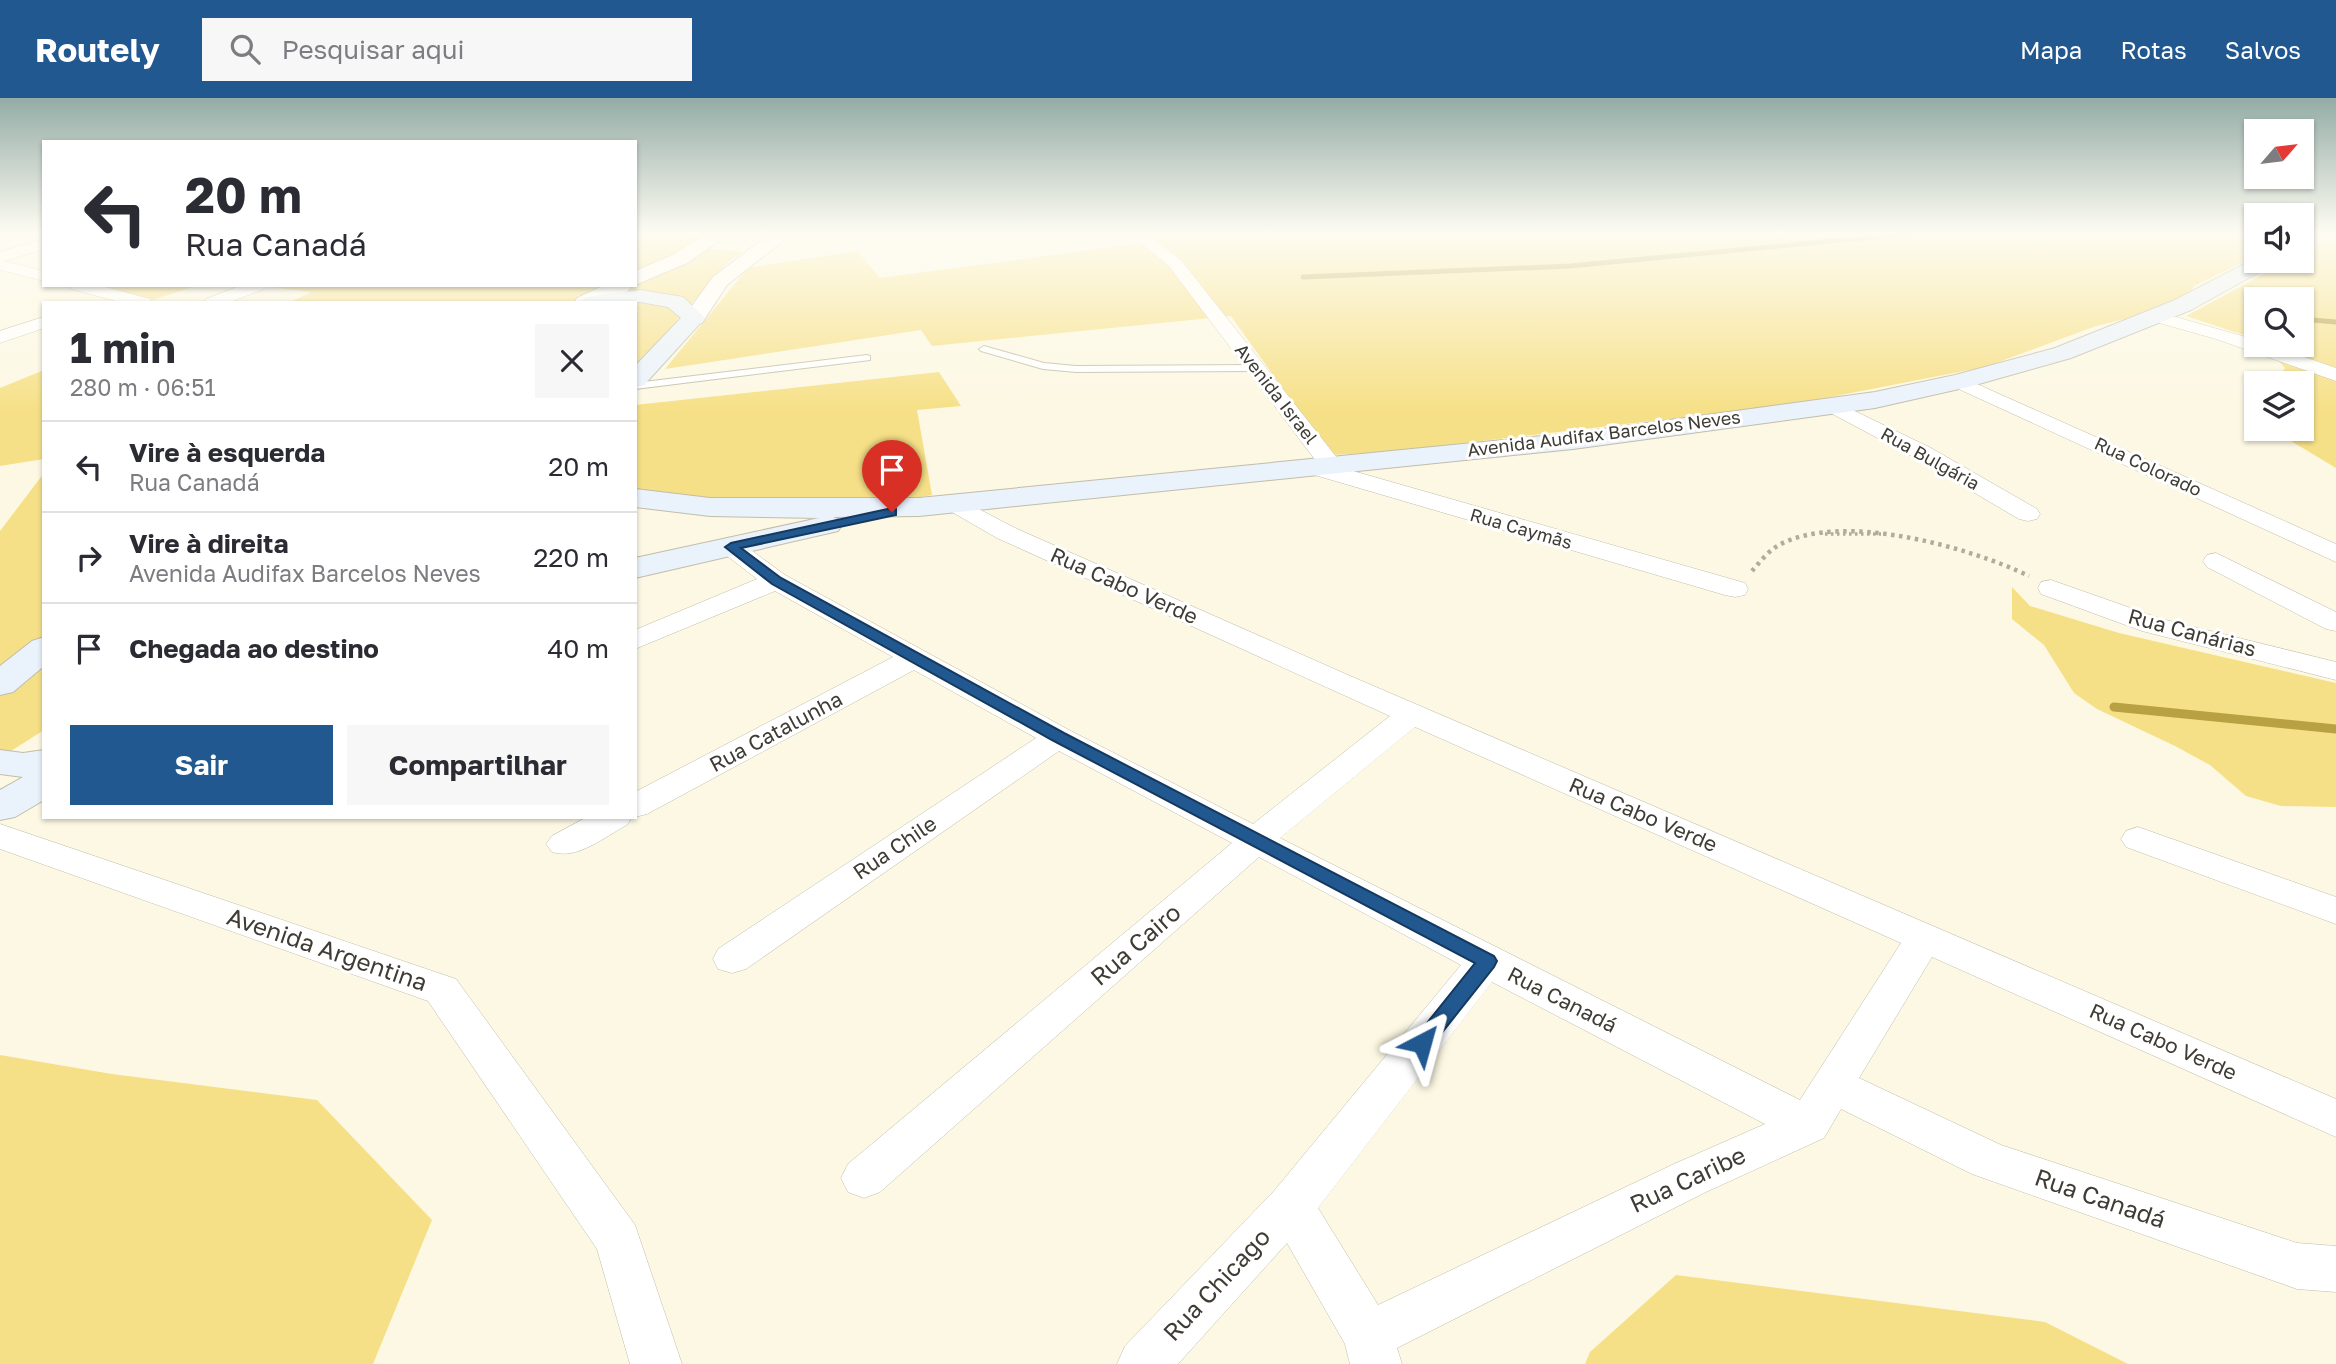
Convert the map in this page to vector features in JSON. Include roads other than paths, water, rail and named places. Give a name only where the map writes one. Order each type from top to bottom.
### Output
[{"type":"main road","name":"Avenida Audifax Barcelos Neves","points":[[637,568],[919,507],[1573,441],[1875,400],[1959,382],[2063,353],[2183,305],[2207,292]]},
{"type":"main road","points":[[606,301],[640,296],[676,302],[694,318],[637,378]]},
{"type":"main road","name":"Avenida Audifax Barcelos Neves","points":[[637,498],[710,508],[919,507]]},
{"type":"main road","points":[[0,684],[42,650]]},
{"type":"main road","points":[[0,762],[23,765],[42,762]]},
{"type":"main road","points":[[0,807],[42,784]]},
{"type":"street","points":[[103,292],[137,301]]},
{"type":"street","points":[[217,301],[240,292]]},
{"type":"street","points":[[589,301],[608,292]]},
{"type":"street","points":[[694,318],[712,292]]},
{"type":"street","name":"Avenida Israel","points":[[1197,292],[1256,368],[1319,466]]},
{"type":"street","points":[[104,301],[118,296]]},
{"type":"street","points":[[2155,316],[2223,335],[2336,376]]},
{"type":"street","points":[[0,337],[42,323]]},
{"type":"street","name":"Rua Colorado","points":[[1959,382],[2336,554]]},
{"type":"street","name":"Rua Bulgária","points":[[1832,406],[1923,453],[2028,514]]},
{"type":"street","name":"Rua Caymãs","points":[[1319,466],[1735,589]]},
{"type":"street","name":"Rua Cabo Verde","points":[[954,503],[1006,533],[1410,715],[1925,936],[2336,1119]]},
{"type":"street","name":"Rua Canadá","points":[[731,547],[776,581],[1058,737],[1808,1125]]},
{"type":"street","points":[[2216,561],[2336,623]]},
{"type":"street","points":[[637,639],[776,581]]},
{"type":"street","name":"Rua Canárias","points":[[2051,588],[2152,625],[2336,671]]},
{"type":"street","name":"Rua Catalunha","points":[[637,805],[916,657]]},
{"type":"street","name":"Rua Cairo","points":[[864,1178],[1256,841],[1410,715]]},
{"type":"street","name":"Rua Chile","points":[[732,958],[1058,737]]},
{"type":"street","points":[[564,844],[611,819]]},
{"type":"street","name":"Avenida Argentina","points":[[0,836],[442,990],[618,1240],[656,1364]]},
{"type":"street","points":[[2138,839],[2336,911]]},
{"type":"street","points":[[1808,1125],[1925,936]]},
{"type":"street","name":"Rua Chicago","points":[[1143,1364],[1291,1206],[1488,961]]},
{"type":"street","name":"Rua Canadá","points":[[1833,1086],[1988,1160],[2297,1266],[2336,1269]]},
{"type":"street","name":"Rua Caribe","points":[[1372,1350],[1690,1178],[1808,1125]]},
{"type":"street","name":"Rua Chicago","points":[[1291,1206],[1372,1350]]},
{"type":"lane","points":[[984,349],[1043,366],[1076,369],[1256,368]]},
{"type":"lane","points":[[637,386],[867,358]]},
{"type":"waterway","points":[[2314,320],[2336,322]]},
{"type":"waterway","points":[[2114,707],[2336,729]]}]
